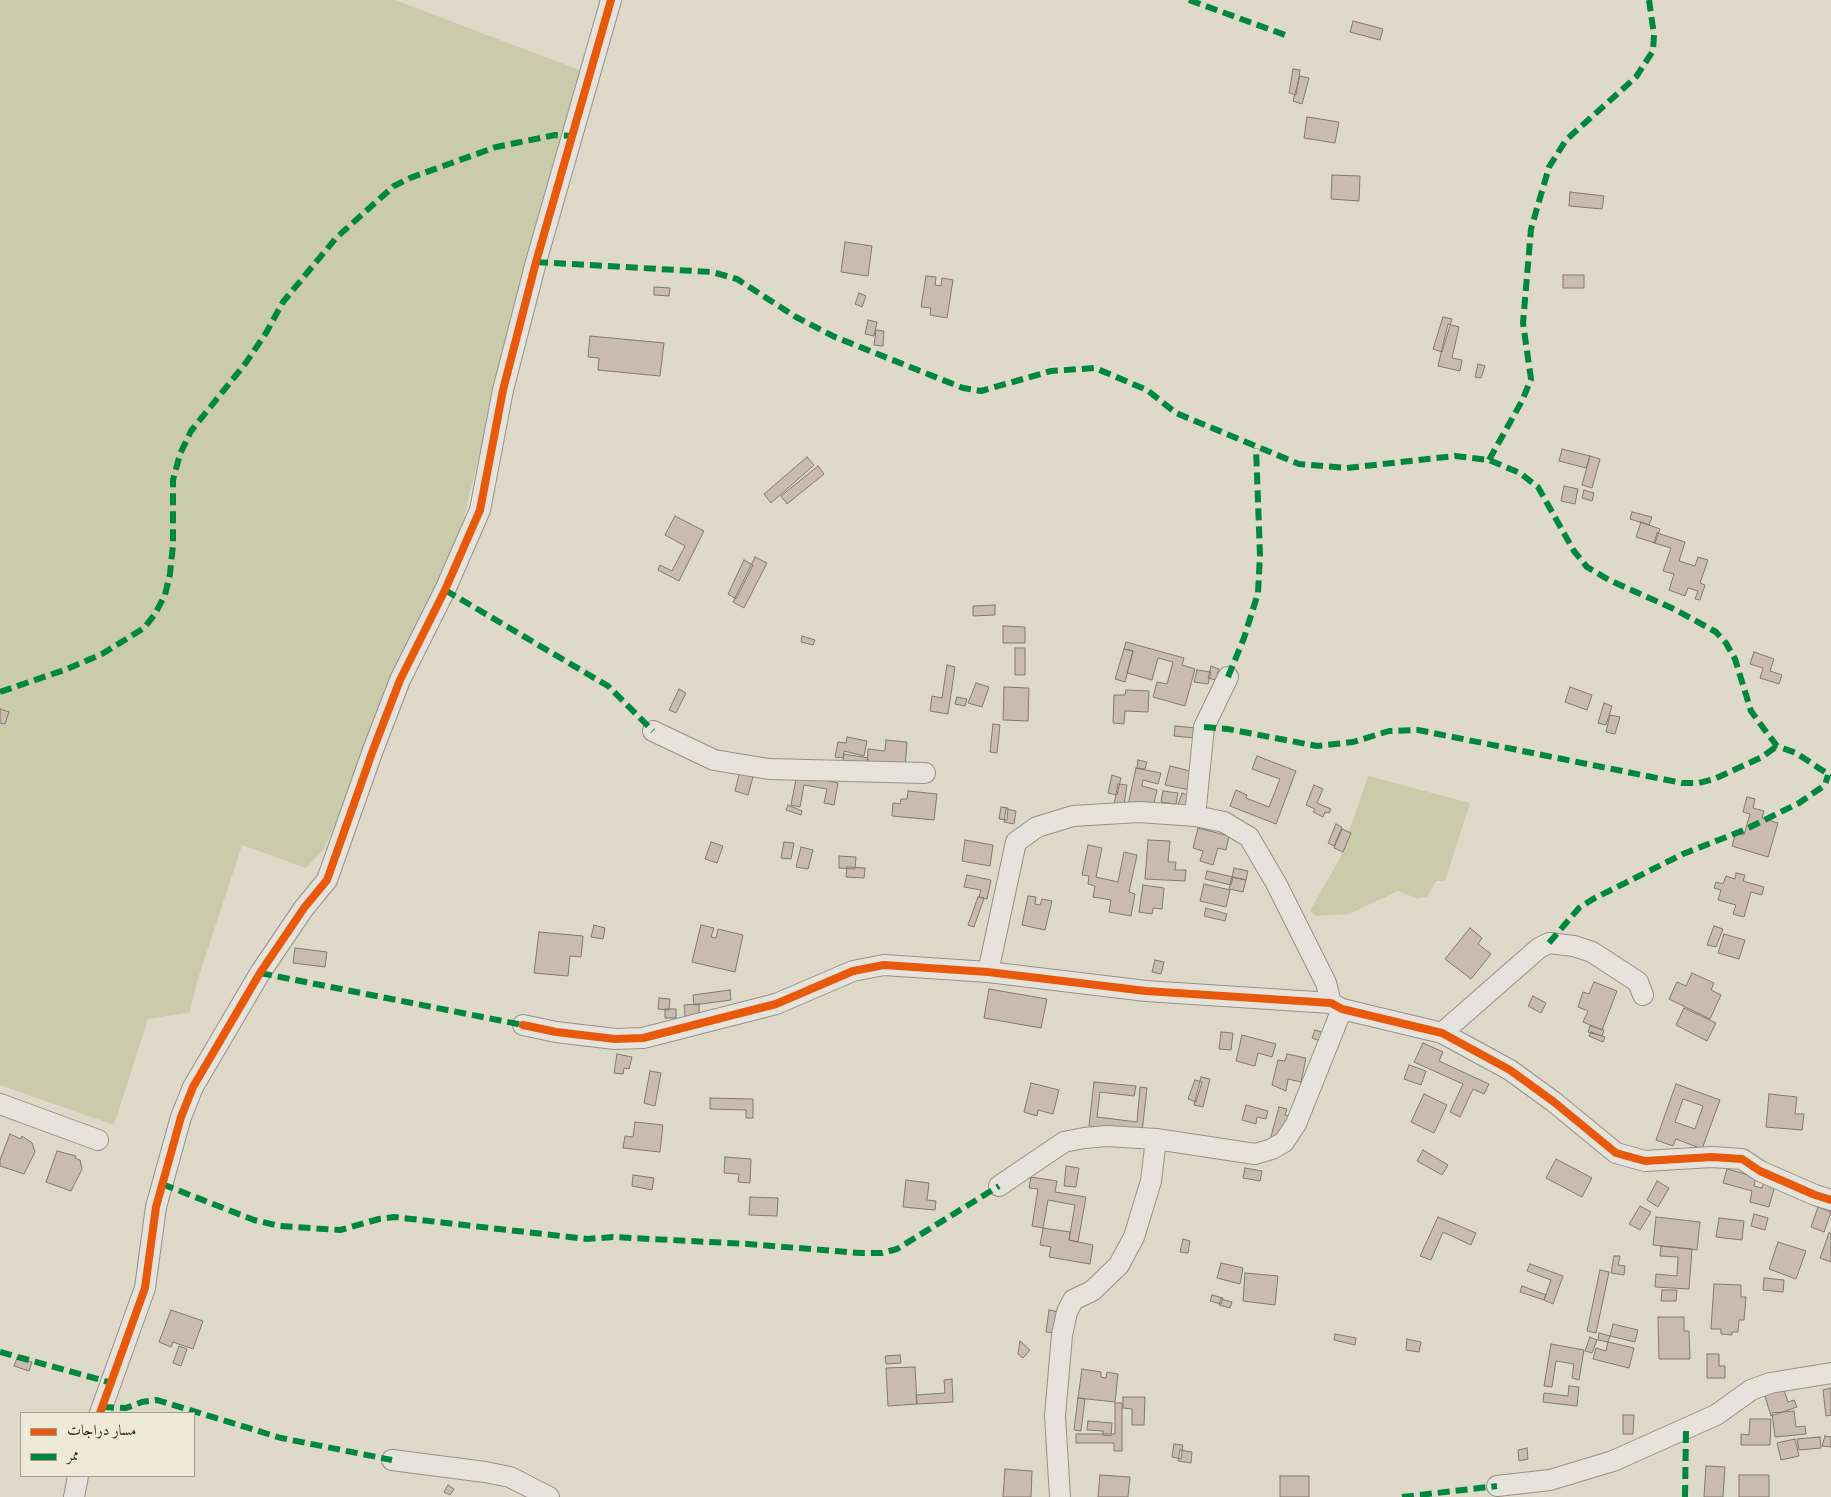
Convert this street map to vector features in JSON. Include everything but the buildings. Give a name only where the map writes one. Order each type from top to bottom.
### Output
[{"type":"street","points":[[100,1412],[144,1288],[156,1207],[181,1117],[193,1086],[260,973],[304,908],[327,880],[372,750],[400,680],[446,590],[480,510],[504,390],[529,289],[611,0]]},
{"type":"street","points":[[1195,816],[1204,727],[1228,678]]},
{"type":"street","points":[[653,730],[714,760],[769,769],[925,773]]},
{"type":"street","points":[[988,972],[1016,842],[1037,827],[1073,816],[1139,812],[1195,816],[1224,822],[1249,837],[1276,883],[1336,1006],[1296,1124],[1284,1142],[1255,1154],[1156,1139],[1107,1136],[1064,1142],[999,1186]]},
{"type":"street","points":[[1442,1033],[1539,948],[1549,943],[1574,946],[1592,952],[1638,982],[1644,994]]},
{"type":"street","points":[[522,1025],[556,1032],[615,1039],[643,1038],[776,1004],[853,970],[884,965],[988,972],[1146,991],[1336,1006],[1442,1033],[1510,1070],[1554,1102],[1616,1153],[1645,1161],[1712,1157],[1742,1159],[1760,1171],[1815,1196],[1831,1200]]},
{"type":"street","points":[[0,1104],[98,1140]]},
{"type":"street","points":[[1060,1497],[1055,1416],[1062,1335],[1067,1312],[1073,1300],[1092,1291],[1119,1265],[1134,1237],[1151,1181],[1156,1139]]},
{"type":"street","points":[[1497,1486],[1550,1480],[1613,1461],[1716,1415],[1751,1390],[1770,1383],[1831,1373]]},
{"type":"street","points":[[392,1460],[510,1477],[549,1497]]},
{"type":"street","points":[[74,1497],[78,1477]]},
{"type":"green space","points":[[0,0],[395,0],[582,71],[533,241],[459,536],[324,849],[306,868],[242,845],[196,985],[190,1012],[148,1019],[114,1125],[0,1085]]},
{"type":"green space","points":[[1368,776],[1470,803],[1445,881],[1436,881],[1428,896],[1418,899],[1398,891],[1349,914],[1316,916],[1310,911],[1340,858]]},
{"type":"marked path","points":[[1189,0],[1288,36]]},
{"type":"marked path","points":[[1489,460],[1522,401],[1531,379],[1523,323],[1531,229],[1549,167],[1566,140],[1636,77],[1653,51],[1654,35],[1649,0]]},
{"type":"marked path","points":[[0,692],[67,669],[102,654],[144,628],[155,614],[165,595],[170,574],[173,545],[173,480],[180,454],[191,431],[245,364],[266,333],[283,302],[336,238],[394,186],[410,178],[496,147],[555,135],[572,136]]},
{"type":"marked path","points":[[536,262],[712,272],[737,279],[796,317],[835,337],[963,388],[981,391],[1051,371],[1095,368],[1147,390],[1176,413],[1299,464],[1347,468],[1455,456],[1489,460],[1520,473],[1538,487],[1574,551],[1587,567],[1609,580],[1674,609],[1716,632],[1726,643],[1735,659],[1751,711],[1777,746],[1796,753],[1831,776]]},
{"type":"marked path","points":[[1228,677],[1244,638],[1258,593],[1260,555],[1256,448]]},
{"type":"marked path","points":[[445,590],[608,686],[653,731]]},
{"type":"marked path","points":[[1204,727],[1228,729],[1317,746],[1353,742],[1389,731],[1418,730],[1682,783],[1699,783],[1714,779],[1762,757],[1777,746]]},
{"type":"marked path","points":[[1549,943],[1579,908],[1593,899],[1683,854],[1744,830],[1799,803],[1825,785],[1828,775]]},
{"type":"marked path","points":[[260,973],[523,1025]]},
{"type":"marked path","points":[[162,1184],[254,1220],[280,1226],[340,1230],[379,1219],[394,1217],[587,1239],[613,1237],[748,1244],[860,1253],[882,1253],[897,1249],[999,1186]]},
{"type":"marked path","points":[[0,1352],[112,1383]]},
{"type":"marked path","points":[[102,1407],[126,1408],[142,1402],[157,1400],[281,1438],[392,1460]]},
{"type":"marked path","points":[[1685,1497],[1686,1430]]},
{"type":"marked path","points":[[1402,1497],[1497,1486]]},
{"type":"cycle path","points":[[100,1412],[145,1288],[156,1207],[181,1117],[193,1087],[260,973],[304,908],[327,880],[400,680],[445,590],[480,510],[503,390],[536,262],[611,0]]},
{"type":"cycle path","points":[[523,1025],[556,1032],[615,1039],[643,1038],[776,1004],[853,971],[884,965],[988,972],[1146,991],[1331,1003],[1342,1009],[1442,1033],[1510,1070],[1554,1102],[1616,1153],[1645,1161],[1712,1157],[1742,1159],[1760,1171],[1831,1200]]}]
